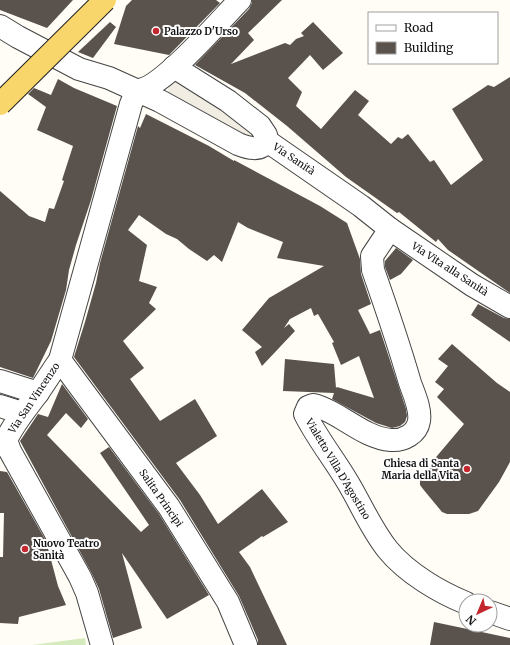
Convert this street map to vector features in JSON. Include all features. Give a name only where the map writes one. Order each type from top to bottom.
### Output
[{"type":"main road","points":[[0,104],[105,0]]},
{"type":"street","points":[[164,83],[240,0]]},
{"type":"street","points":[[0,26],[79,69],[109,78],[137,90],[164,83],[228,102],[260,126],[266,134],[267,141]]},
{"type":"street","name":"Via Sanità","points":[[164,83],[238,144],[258,148],[263,146],[267,141],[361,206]]},
{"type":"street","name":"Via San Vincenzo","points":[[102,645],[87,593],[80,577],[10,451],[6,440],[22,413],[60,360],[131,106],[137,90]]},
{"type":"street","name":"Via Vita alla Sanità","points":[[361,206],[390,229],[472,285],[510,308]]},
{"type":"street","name":"Vialetto Villa D'Agostino","points":[[390,229],[372,256],[373,270],[402,355],[417,405],[419,420],[418,425],[413,433],[404,438],[392,440],[372,434],[317,406],[313,405],[308,407],[305,414],[388,550],[406,567],[429,584],[458,599]]},
{"type":"street","name":"Salita Principi","points":[[60,360],[169,507],[228,602],[246,645]]},
{"type":"street","points":[[0,381],[38,392]]},
{"type":"street","points":[[0,406],[22,413]]},
{"type":"street","points":[[498,615],[510,619]]},
{"type":"green space","points":[[85,638],[86,645],[32,645]]},
{"type":"shaded area","points":[[178,79],[253,126],[255,144],[168,96],[169,83]]},
{"type":"building","points":[[0,0],[73,0],[47,28],[0,10]]},
{"type":"building","name":"Palazzo D'Urso","points":[[132,0],[216,0],[220,3],[169,55],[114,44],[126,6]]},
{"type":"building","points":[[252,0],[282,0],[248,33],[254,40],[231,64],[285,43],[290,45],[296,39],[304,36],[301,33],[313,22],[343,53],[323,70],[310,55],[288,78],[302,92],[296,106],[321,129],[355,90],[369,101],[358,115],[391,144],[398,137],[402,139],[408,134],[430,162],[434,160],[451,185],[483,160],[452,109],[488,85],[494,87],[510,77],[510,293],[448,250],[438,239],[436,242],[399,212],[397,213],[346,177],[287,126],[245,93],[195,65],[249,9]]},
{"type":"building","points":[[110,22],[116,27],[93,58],[78,52]]},
{"type":"building","points":[[58,79],[74,88],[117,106],[91,200],[76,245],[69,270],[66,290],[51,341],[33,378],[0,367],[0,191],[29,216],[45,222],[49,208],[54,209],[64,181],[62,180],[73,146],[37,130],[46,107],[28,94],[34,88],[51,95]]},
{"type":"building","points":[[146,114],[320,206],[347,223],[360,259],[361,274],[371,304],[358,310],[370,334],[380,330],[406,409],[407,416],[405,422],[400,426],[392,428],[376,423],[332,399],[334,393],[283,391],[285,359],[334,364],[336,388],[337,387],[374,398],[359,356],[341,365],[332,343],[334,342],[318,314],[314,316],[311,308],[290,319],[284,328],[289,324],[295,331],[262,366],[255,352],[262,347],[242,330],[269,298],[324,266],[277,258],[283,242],[248,228],[238,222],[222,262],[214,255],[207,261],[177,239],[166,234],[139,215],[128,230],[147,245],[139,281],[157,287],[149,303],[156,309],[123,341],[144,368],[130,379],[160,421],[195,399],[217,436],[176,463],[200,495],[218,524],[262,489],[288,522],[263,537],[262,536],[239,552],[250,567],[287,645],[258,645],[258,640],[239,596],[180,500],[74,357],[96,283],[100,263],[138,126],[140,128]]},
{"type":"building","points":[[396,248],[413,260],[401,274],[390,280],[385,267],[385,261]]},
{"type":"building","points":[[478,304],[504,318],[510,319],[510,342],[471,315]]},
{"type":"building","points":[[452,344],[497,383],[510,392],[510,462],[499,482],[478,511],[469,514],[447,514],[442,512],[420,485],[421,475],[464,424],[437,397],[444,389],[435,382],[448,366],[438,359]]},
{"type":"building","points":[[62,384],[88,419],[81,428],[66,413],[47,435],[141,532],[149,525],[100,453],[109,447],[159,514],[209,595],[167,619],[122,553],[142,628],[113,638],[99,589],[91,572],[20,441],[38,414],[48,417]]},
{"type":"building","name":"Nuovo Teatro Sanità","points":[[0,471],[7,472],[46,541],[58,586],[66,605],[19,617],[18,624],[0,623],[0,557],[3,557],[4,513],[0,513]]},
{"type":"building","points":[[434,622],[458,627],[458,633],[486,633],[510,638],[510,645],[430,645]]},
{"type":"place","name":"Palazzo D'Urso","points":[[156,31]]},
{"type":"place","name":"Chiesa di Santa Maria della Vita","points":[[467,469]]},
{"type":"place","name":"Nuovo Teatro Sanità","points":[[25,549]]}]
